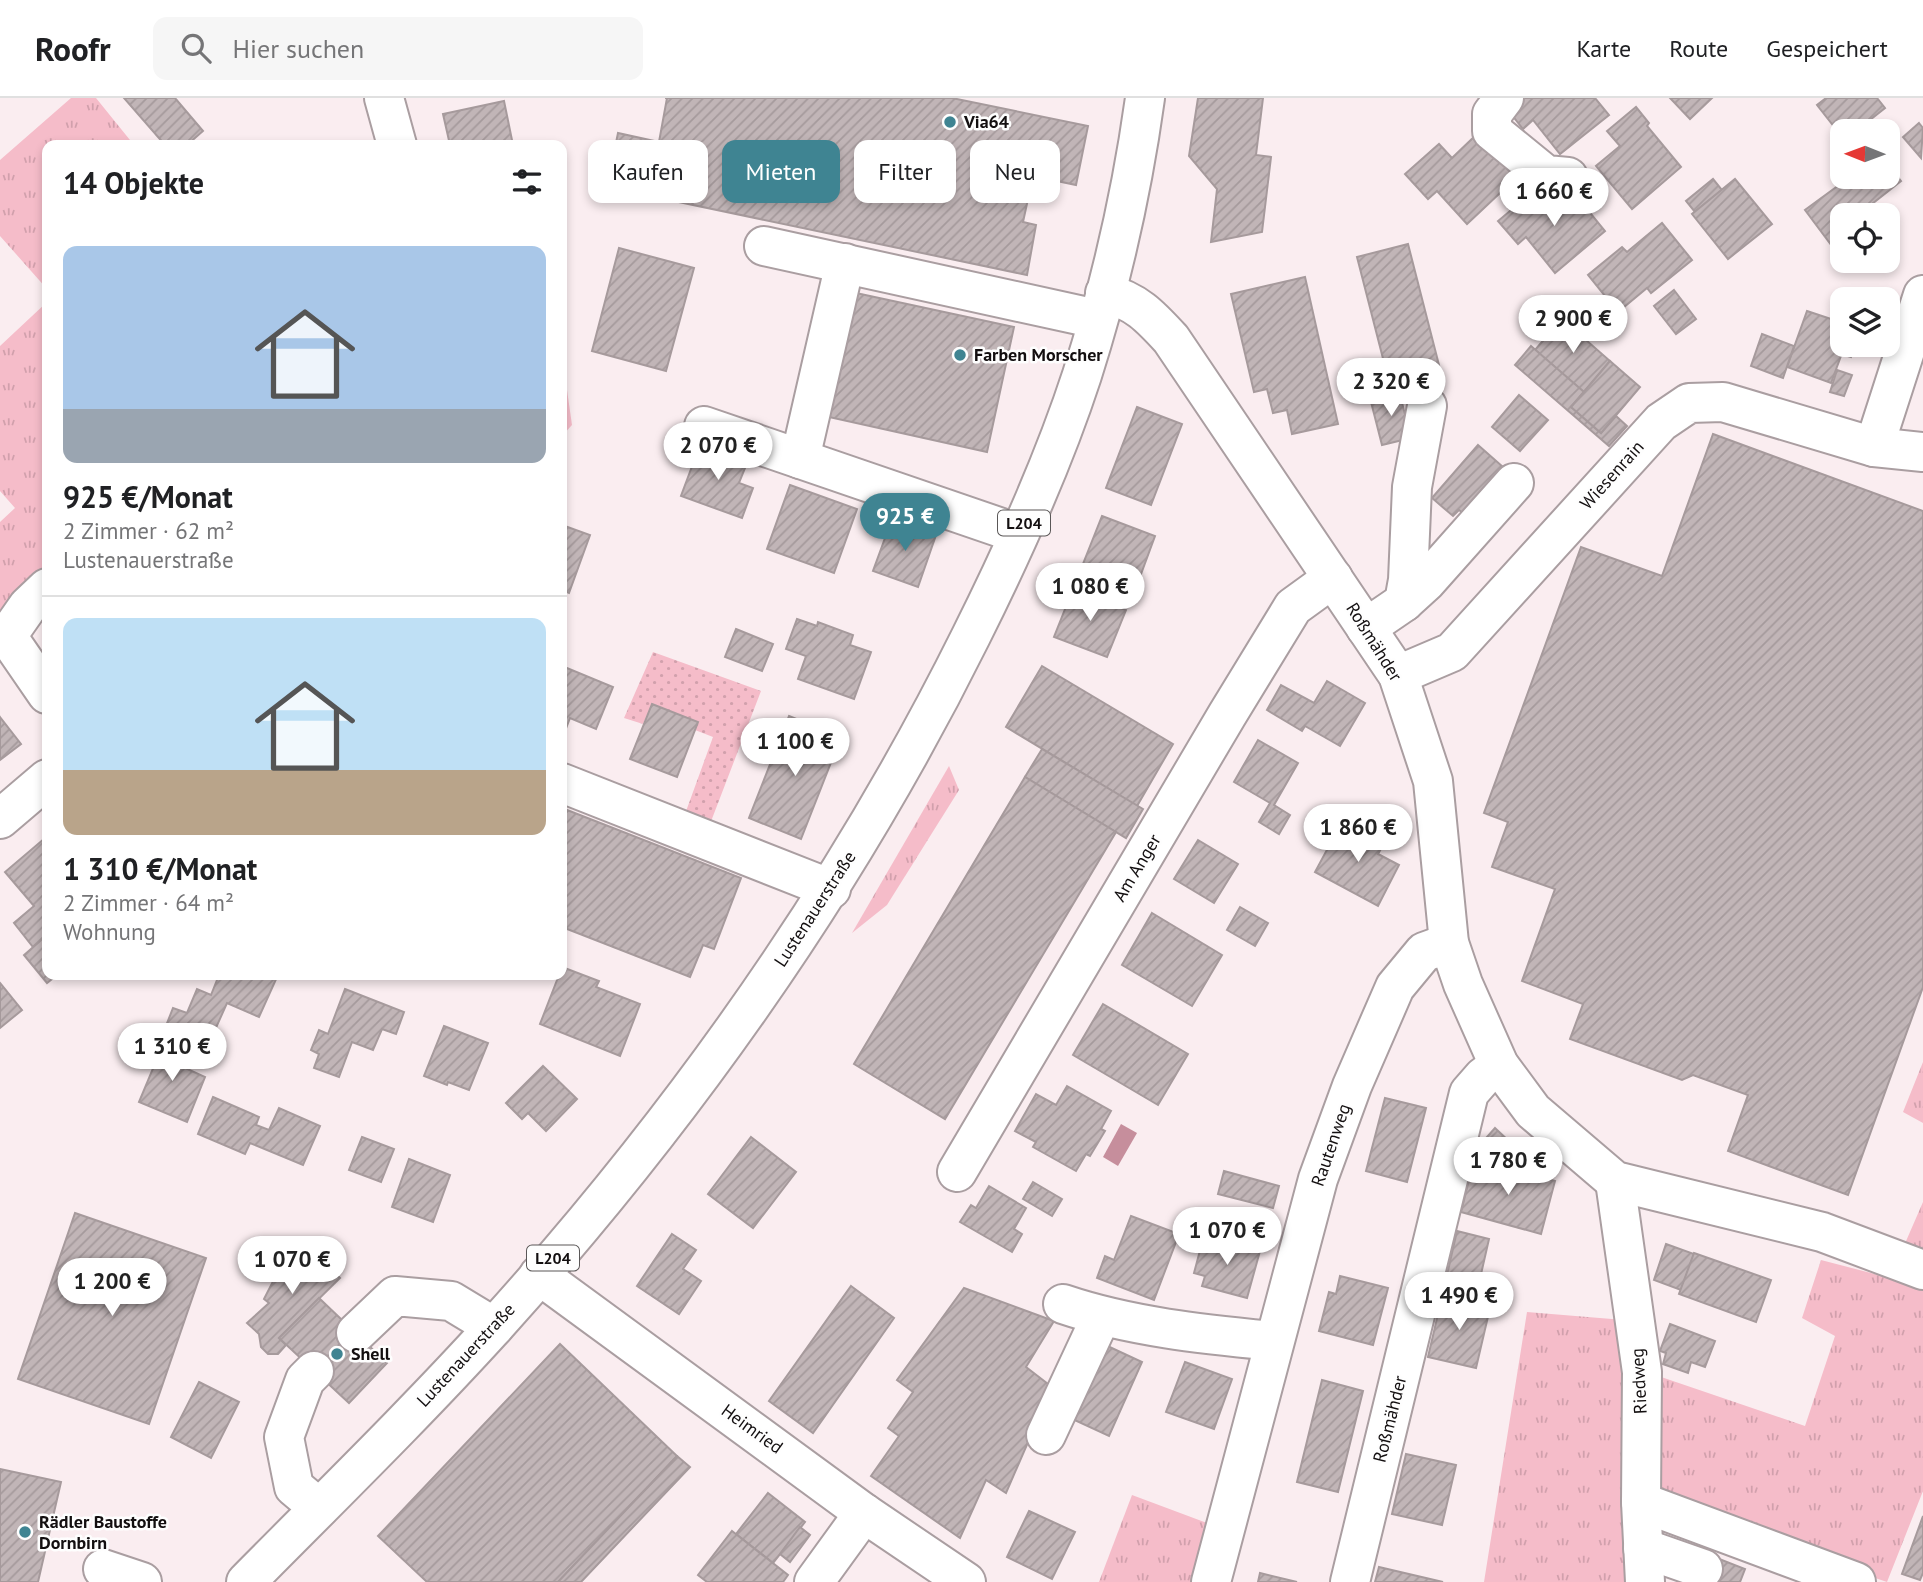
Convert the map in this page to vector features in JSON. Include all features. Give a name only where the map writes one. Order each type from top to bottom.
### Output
[{"type":"street","points":[[384,98],[396,140]]},
{"type":"street","name":"Lustenauerstraße","points":[[246,1582],[494,1327],[539,1275],[681,1104],[831,889],[946,686],[1019,534],[1082,375],[1132,184],[1145,98]]},
{"type":"street","points":[[1504,98],[1492,114],[1492,131],[1546,175],[1568,177]]},
{"type":"street","name":"Roßmähder","points":[[764,246],[845,263],[1101,306],[1126,299],[1143,311],[1171,339],[1398,675],[1433,781],[1450,943],[1463,984],[1499,1065],[1534,1111],[1615,1181],[1822,1232],[1923,1270]]},
{"type":"street","points":[[800,459],[845,263]]},
{"type":"street","points":[[1874,447],[1923,295]]},
{"type":"street","name":"Wiesenrain","points":[[1398,675],[1452,652],[1661,422],[1689,402],[1723,402],[1874,447],[1923,452]]},
{"type":"street","points":[[1404,602],[1408,580],[1412,487],[1427,406]]},
{"type":"street","points":[[704,426],[1019,534]]},
{"type":"street","points":[[1366,628],[1404,602],[1426,582],[1514,483]]},
{"type":"street","name":"Am Anger","points":[[957,1172],[1293,607],[1333,578]]},
{"type":"street","points":[[42,593],[3,637],[42,688]]},
{"type":"street","points":[[0,819],[42,783]]},
{"type":"street","points":[[567,785],[831,889]]},
{"type":"street","name":"Rautenweg","points":[[1211,1582],[1318,1179],[1352,1086],[1395,987],[1424,952],[1450,943]]},
{"type":"street","name":"Roßmähder","points":[[1350,1582],[1469,1093],[1483,1077],[1499,1065]]},
{"type":"street","name":"Riedweg","points":[[1615,1181],[1642,1372],[1641,1502],[1644,1565]]},
{"type":"street","name":"Heimried","points":[[539,1275],[864,1513],[966,1582]]},
{"type":"street","points":[[356,1332],[395,1296],[451,1301],[494,1327]]},
{"type":"street","points":[[1063,1304],[1101,1317],[1194,1333],[1274,1341]]},
{"type":"street","points":[[1046,1435],[1101,1317]]},
{"type":"street","points":[[314,1371],[305,1380],[284,1437],[294,1487],[319,1508]]},
{"type":"street","points":[[1641,1502],[1856,1582]]},
{"type":"street","points":[[814,1582],[864,1513]]},
{"type":"street","points":[[1644,1565],[1703,1569]]},
{"type":"street","points":[[103,1569],[142,1582]]},
{"type":"green space","points":[[71,98],[96,98],[130,140],[42,140],[42,283],[0,236],[0,160]]},
{"type":"green space","points":[[42,307],[42,573],[0,610],[0,522],[15,508],[0,491],[0,346]]},
{"type":"green space","points":[[567,390],[572,425],[567,430]]},
{"type":"green space","points":[[653,652],[761,691],[710,824],[685,814],[713,737],[695,730],[698,722],[652,704],[643,724],[624,718]]},
{"type":"green space","points":[[949,766],[959,790],[887,905],[852,933]]},
{"type":"green space","points":[[1923,1062],[1923,1123],[1903,1112]]},
{"type":"green space","points":[[1923,1202],[1923,1491],[1887,1582],[1633,1496],[1636,1582],[1484,1582],[1527,1312],[1624,1320],[1626,1365],[1805,1426],[1835,1336],[1802,1318],[1821,1260],[1890,1278]]},
{"type":"green space","points":[[1132,1495],[1215,1526],[1200,1582],[1099,1582]]},
{"type":"shaded area","points":[[1121,1124],[1137,1133],[1118,1166],[1103,1157]]},
{"type":"building","points":[[124,98],[175,98],[203,131],[193,140],[161,140]]},
{"type":"building","points":[[667,98],[952,98],[1088,126],[1076,185],[1060,182],[1060,140],[970,140],[970,203],[1027,203],[1023,222],[1036,225],[1027,275],[683,203],[708,203],[708,140],[659,140]]},
{"type":"building","points":[[1198,98],[1263,98],[1256,155],[1271,157],[1262,232],[1211,242],[1217,189],[1189,156]]},
{"type":"building","points":[[1513,98],[1595,98],[1609,115],[1560,154],[1533,120],[1523,129],[1504,105]]},
{"type":"building","points":[[1670,98],[1712,98],[1690,119]]},
{"type":"building","points":[[1826,98],[1877,98],[1885,108],[1871,119],[1830,119],[1830,122],[1817,105]]},
{"type":"building","points":[[504,101],[512,140],[449,140],[443,114]]},
{"type":"building","points":[[1636,107],[1649,123],[1647,126],[1681,167],[1632,209],[1596,166],[1620,146],[1607,131]]},
{"type":"building","points":[[1919,123],[1923,128],[1921,158],[1903,137]]},
{"type":"building","points":[[618,133],[650,140],[617,140]]},
{"type":"building","points":[[1476,135],[1516,178],[1467,224],[1437,191],[1428,199],[1405,174],[1439,144],[1452,158]]},
{"type":"building","points":[[1713,179],[1722,190],[1695,212],[1686,201]]},
{"type":"building","points":[[1735,179],[1772,224],[1728,259],[1692,214]]},
{"type":"building","points":[[1569,187],[1605,231],[1555,273],[1526,237],[1518,244],[1498,221],[1529,195],[1541,210]]},
{"type":"building","points":[[1834,189],[1891,189],[1873,203],[1830,203],[1830,243],[1805,210]]},
{"type":"building","points":[[1662,223],[1692,260],[1651,293],[1647,288],[1618,312],[1588,275],[1622,247],[1627,252]]},
{"type":"building","points":[[1408,244],[1439,365],[1388,378],[1357,257]]},
{"type":"building","points":[[619,248],[694,268],[666,371],[592,351]]},
{"type":"building","points":[[1305,277],[1338,424],[1292,434],[1287,410],[1273,413],[1267,389],[1254,392],[1231,294]]},
{"type":"building","points":[[1674,290],[1696,319],[1676,334],[1654,306]]},
{"type":"building","points":[[856,293],[1014,327],[987,452],[829,417]]},
{"type":"building","points":[[1807,311],[1830,319],[1830,357],[1841,357],[1831,383],[1787,367]]},
{"type":"building","points":[[1562,319],[1610,361],[1584,392],[1535,350]]},
{"type":"building","points":[[1762,334],[1794,346],[1783,378],[1751,366]]},
{"type":"building","points":[[1531,346],[1584,392],[1571,407],[1601,433],[1616,416],[1627,426],[1609,446],[1515,365]]},
{"type":"building","points":[[1610,361],[1640,387],[1601,433],[1571,407]]},
{"type":"building","points":[[1837,370],[1852,375],[1844,396],[1830,392]]},
{"type":"building","points":[[1399,391],[1411,438],[1382,445],[1370,398]]},
{"type":"building","points":[[1519,395],[1548,420],[1520,451],[1492,427]]},
{"type":"building","points":[[1137,407],[1182,424],[1151,505],[1106,488]]},
{"type":"building","points":[[1713,434],[1923,511],[1923,987],[1848,1195],[1728,1151],[1748,1095],[1693,1075],[1682,1080],[1570,1039],[1583,1004],[1522,981],[1555,889],[1492,867],[1508,822],[1484,813],[1581,547],[1662,576]]},
{"type":"building","points":[[700,445],[747,463],[739,483],[753,488],[742,518],[681,496]]},
{"type":"building","points":[[1478,445],[1511,474],[1472,520],[1459,510],[1453,516],[1432,498]]},
{"type":"building","points":[[790,485],[857,509],[834,573],[767,549]]},
{"type":"building","points":[[1102,516],[1155,536],[1137,585],[1083,564]]},
{"type":"building","points":[[892,519],[936,535],[918,587],[873,571]]},
{"type":"building","points":[[567,527],[590,535],[569,593],[567,592]]},
{"type":"building","points":[[1073,589],[1126,610],[1107,657],[1054,637]]},
{"type":"building","points":[[797,619],[817,626],[818,622],[853,635],[850,645],[871,652],[854,699],[798,679],[806,656],[786,649]]},
{"type":"building","points":[[736,629],[773,644],[762,671],[725,657]]},
{"type":"building","points":[[1042,666],[1173,744],[1137,806],[1006,727]]},
{"type":"building","points":[[567,668],[613,687],[596,729],[570,718],[567,726]]},
{"type":"building","points":[[1327,681],[1365,703],[1340,746],[1305,726],[1302,731],[1267,710],[1281,685],[1314,703]]},
{"type":"building","points":[[652,704],[698,722],[677,777],[630,759]]},
{"type":"building","points":[[789,716],[841,737],[801,839],[749,818]]},
{"type":"building","points":[[0,717],[21,744],[0,760]]},
{"type":"building","points":[[1258,740],[1298,763],[1274,805],[1290,815],[1279,834],[1259,822],[1270,803],[1234,782]]},
{"type":"building","points":[[1042,749],[1143,809],[1126,838],[1025,777]]},
{"type":"building","points":[[1025,777],[1116,832],[945,1119],[854,1064]]},
{"type":"building","points":[[567,810],[741,878],[714,949],[703,945],[690,977],[567,929]]},
{"type":"building","points":[[1343,820],[1385,842],[1378,854],[1399,865],[1378,906],[1315,872]]},
{"type":"building","points":[[1198,840],[1238,864],[1214,903],[1174,879]]},
{"type":"building","points":[[42,841],[42,939],[33,947],[14,923],[34,906],[5,872]]},
{"type":"building","points":[[1240,907],[1268,923],[1255,946],[1227,930]]},
{"type":"building","points":[[1152,913],[1222,955],[1192,1006],[1122,965]]},
{"type":"building","points":[[42,939],[42,977],[24,955]]},
{"type":"building","points":[[567,969],[599,981],[596,987],[640,1004],[620,1056],[540,1024],[557,980],[567,980]]},
{"type":"building","points":[[217,980],[276,980],[259,1017],[227,1003],[215,1030],[201,1024],[190,1049],[162,1036],[173,1008],[187,1013],[197,989],[211,995]]},
{"type":"building","points":[[0,983],[22,1010],[0,1028]]},
{"type":"building","points":[[345,989],[404,1012],[396,1034],[382,1029],[373,1050],[352,1042],[339,1077],[314,1068],[319,1054],[311,1050],[319,1030],[328,1034]]},
{"type":"building","points":[[1103,1004],[1188,1054],[1158,1105],[1073,1055]]},
{"type":"building","points":[[444,1026],[488,1043],[469,1090],[424,1076]]},
{"type":"building","points":[[159,1039],[191,1053],[185,1068],[205,1077],[187,1122],[139,1102],[157,1059],[152,1056]]},
{"type":"building","points":[[543,1066],[577,1099],[546,1131],[528,1113],[522,1119],[506,1103]]},
{"type":"building","points":[[1067,1086],[1111,1111],[1101,1129],[1105,1131],[1090,1156],[1086,1154],[1076,1171],[1033,1147],[1036,1142],[1015,1131],[1036,1094],[1056,1105]]},
{"type":"building","points":[[213,1097],[259,1117],[256,1125],[269,1130],[279,1108],[320,1126],[303,1165],[250,1143],[245,1154],[198,1134]]},
{"type":"building","points":[[1385,1098],[1426,1108],[1407,1182],[1366,1171]]},
{"type":"building","points":[[1495,1128],[1529,1160],[1526,1174],[1474,1160],[1479,1146]]},
{"type":"building","points":[[362,1137],[394,1149],[381,1182],[349,1170]]},
{"type":"building","points":[[751,1137],[796,1172],[753,1228],[708,1194]]},
{"type":"building","points":[[409,1159],[450,1175],[433,1222],[392,1207]]},
{"type":"building","points":[[1474,1160],[1555,1181],[1541,1234],[1461,1212]]},
{"type":"building","points":[[1224,1171],[1279,1186],[1273,1208],[1218,1194]]},
{"type":"building","points":[[1033,1182],[1062,1199],[1052,1216],[1023,1199]]},
{"type":"building","points":[[989,1186],[1026,1208],[1014,1229],[1022,1234],[1012,1252],[960,1222],[971,1205],[976,1208]]},
{"type":"building","points":[[75,1213],[206,1258],[149,1424],[18,1379]]},
{"type":"building","points":[[1131,1216],[1179,1234],[1154,1300],[1097,1278],[1105,1256],[1114,1260]]},
{"type":"building","points":[[1457,1231],[1489,1239],[1474,1305],[1442,1297]]},
{"type":"building","points":[[672,1234],[696,1250],[683,1269],[701,1281],[679,1314],[637,1286]]},
{"type":"building","points":[[1218,1239],[1260,1251],[1247,1298],[1202,1286],[1205,1276],[1194,1273],[1202,1243],[1216,1247]]},
{"type":"building","points":[[304,1241],[340,1278],[279,1338],[286,1345],[278,1354],[268,1354],[261,1347],[259,1334],[247,1323],[269,1303],[264,1299],[284,1260]]},
{"type":"building","points":[[1666,1244],[1694,1254],[1681,1290],[1654,1280]]},
{"type":"building","points":[[1694,1253],[1771,1280],[1756,1322],[1679,1294]]},
{"type":"building","points":[[1340,1276],[1388,1288],[1373,1345],[1319,1331],[1329,1292],[1336,1294]]},
{"type":"building","points":[[851,1286],[894,1318],[813,1433],[769,1401]]},
{"type":"building","points":[[964,1288],[1054,1321],[1026,1367],[1052,1387],[1006,1493],[986,1480],[960,1538],[871,1476],[899,1436],[888,1428],[913,1392],[897,1380]]},
{"type":"building","points":[[1442,1297],[1490,1308],[1476,1368],[1428,1357]]},
{"type":"building","name":"Shell","points":[[319,1298],[387,1363],[349,1403],[279,1338]]},
{"type":"building","points":[[1670,1324],[1715,1341],[1705,1367],[1691,1362],[1688,1373],[1663,1364],[1666,1353],[1660,1351]]},
{"type":"building","points":[[1101,1343],[1142,1362],[1109,1436],[1068,1417]]},
{"type":"building","points":[[560,1344],[677,1456],[558,1582],[427,1582],[378,1536]]},
{"type":"building","points":[[1185,1362],[1232,1379],[1214,1429],[1166,1412]]},
{"type":"building","points":[[1322,1380],[1363,1391],[1338,1492],[1297,1482]]},
{"type":"building","points":[[199,1382],[239,1402],[211,1458],[171,1437]]},
{"type":"building","points":[[1406,1454],[1456,1465],[1442,1525],[1392,1514]]},
{"type":"building","points":[[677,1456],[690,1467],[581,1582],[558,1582]]},
{"type":"building","name":"Rädler Baustoffe Dornbirn","points":[[0,1469],[61,1482],[38,1582],[0,1582]]},
{"type":"building","points":[[768,1493],[805,1522],[773,1563],[736,1534]]},
{"type":"building","points":[[1029,1511],[1075,1532],[1052,1579],[1007,1557]]},
{"type":"building","points":[[1923,1516],[1923,1573],[1920,1580],[1902,1574]]},
{"type":"building","points":[[800,1527],[810,1535],[790,1562],[780,1554]]},
{"type":"building","points":[[732,1531],[788,1575],[783,1582],[707,1582],[698,1575]]},
{"type":"building","points":[[1709,1555],[1745,1569],[1740,1582],[1698,1582]]},
{"type":"building","points":[[1379,1567],[1443,1582],[1375,1582]]},
{"type":"building","points":[[1260,1573],[1297,1582],[1258,1582]]},
{"type":"place","name":"Via64","points":[[950,122]]},
{"type":"place","name":"Farben Morscher","points":[[960,355]]},
{"type":"place","name":"Shell","points":[[337,1354]]},
{"type":"place","name":"Rädler Baustoffe Dornbirn","points":[[25,1532]]}]
